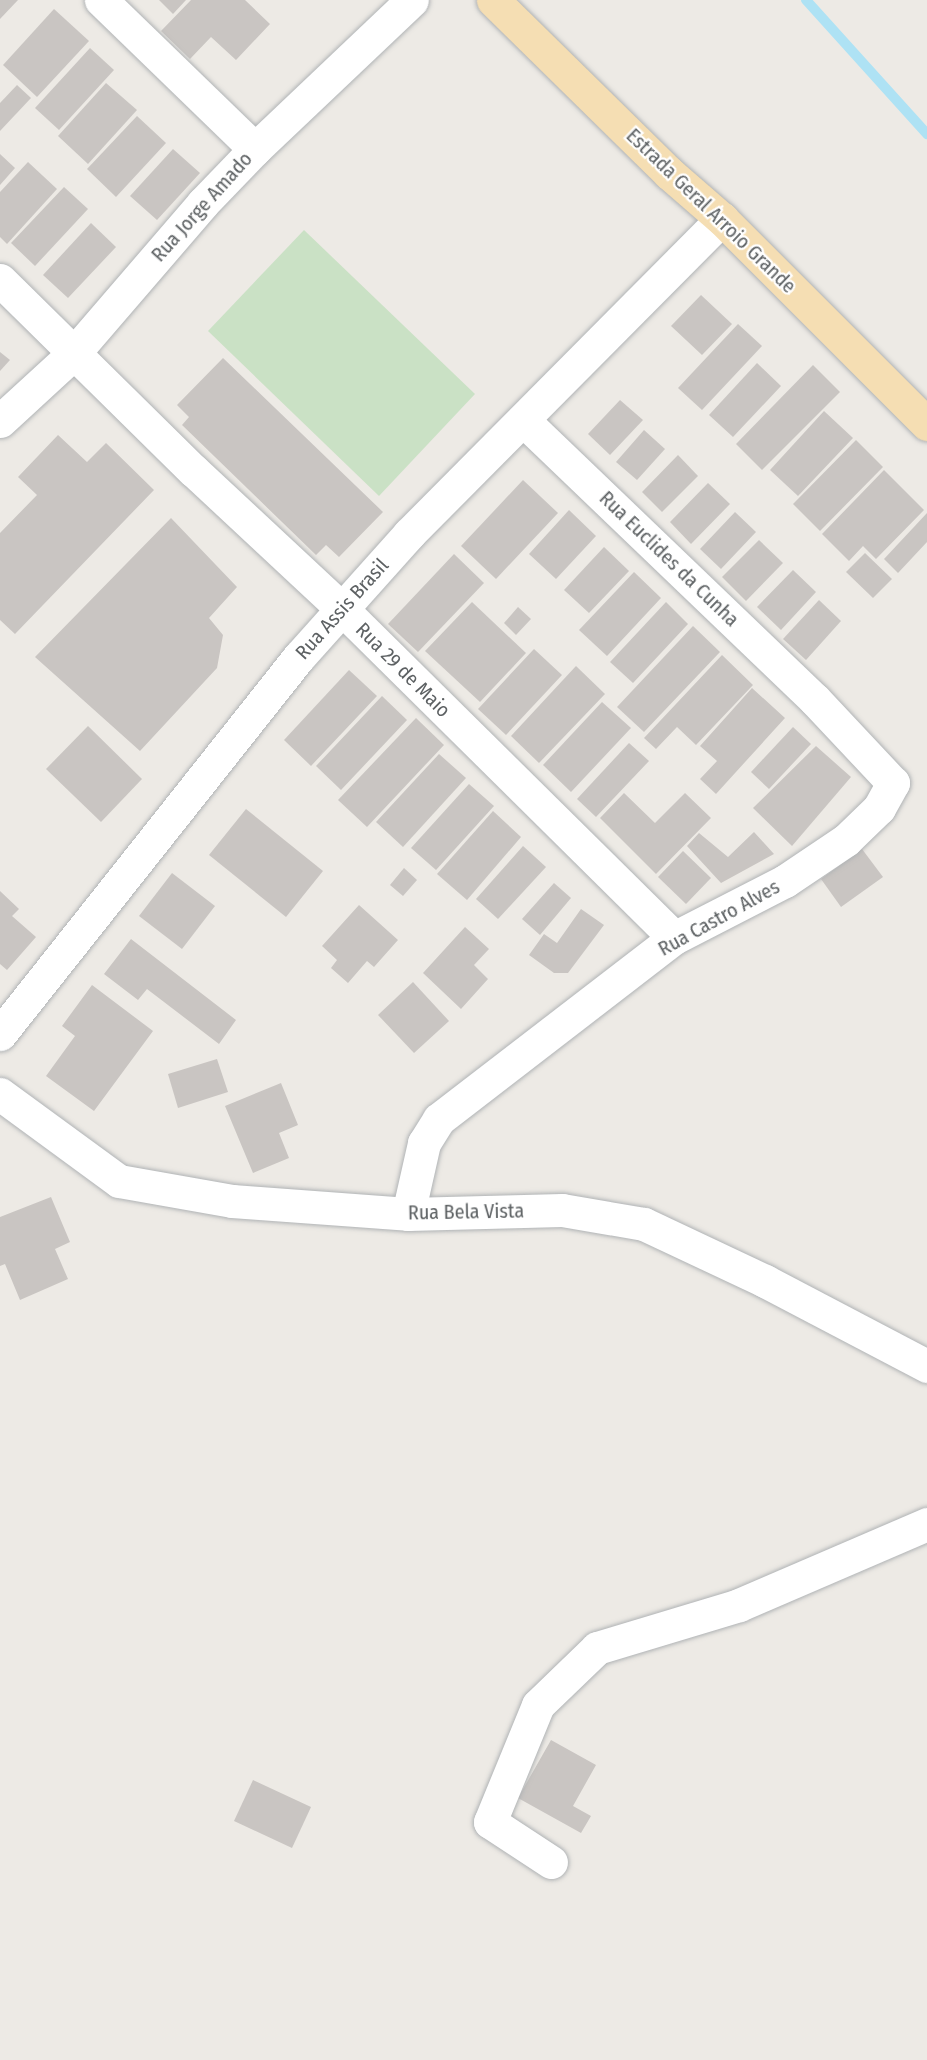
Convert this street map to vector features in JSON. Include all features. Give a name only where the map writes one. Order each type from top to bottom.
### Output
[{"type":"main road","name":"Estrada Geral Arroio Grande","points":[[493,0],[669,173],[722,219],[927,424]]},
{"type":"street","points":[[101,0],[255,149]]},
{"type":"street","name":"Rua Jorge Amado","points":[[0,421],[74,353],[202,203],[255,149],[412,0]]},
{"type":"street","name":"Rua Assis Brasil","points":[[0,1034],[143,849],[342,609],[409,534],[722,219]]},
{"type":"street","name":"Rua 29 de Maio","points":[[0,280],[342,609],[674,938]]},
{"type":"street","name":"Rua Euclides da Cunha","points":[[523,420],[814,699]]},
{"type":"street","name":"Rua Castro Alves","points":[[408,1214],[424,1143],[439,1119],[674,938],[785,881],[846,840],[879,808],[893,783],[814,699]]},
{"type":"street","name":"Rua Bela Vista","points":[[0,1094],[119,1181],[232,1201],[408,1214],[562,1210],[644,1224],[927,1366]]},
{"type":"street","points":[[551,1862],[490,1822],[538,1705],[597,1648],[739,1605],[927,1524]]},
{"type":"green space","points":[[304,230],[475,394],[379,496],[208,331]]},
{"type":"building","points":[[0,0],[18,0],[0,19]]},
{"type":"building","points":[[159,0],[186,0],[173,14]]},
{"type":"building","points":[[191,0],[245,0],[270,24],[236,60],[211,37],[190,59],[161,31]]},
{"type":"building","points":[[54,9],[89,41],[37,97],[3,65]]},
{"type":"building","points":[[90,48],[114,70],[59,130],[35,108]]},
{"type":"building","points":[[106,83],[137,110],[88,164],[58,136]]},
{"type":"building","points":[[17,85],[31,98],[0,131],[0,103]]},
{"type":"building","points":[[137,116],[166,143],[116,197],[87,169]]},
{"type":"building","points":[[173,149],[200,173],[157,220],[130,196]]},
{"type":"building","points":[[0,154],[15,168],[0,185]]},
{"type":"building","points":[[28,162],[57,189],[7,244],[0,237],[0,192]]},
{"type":"building","points":[[64,187],[88,209],[35,266],[11,243]]},
{"type":"building","points":[[91,223],[116,247],[68,298],[43,275]]},
{"type":"building","points":[[701,295],[732,324],[702,355],[671,326]]},
{"type":"building","points":[[738,324],[762,346],[702,410],[678,388]]},
{"type":"building","points":[[0,352],[10,360],[0,371]]},
{"type":"building","points":[[223,358],[383,512],[339,557],[326,545],[316,555],[182,425],[189,417],[177,405]]},
{"type":"building","points":[[757,363],[781,386],[733,437],[709,415]]},
{"type":"building","points":[[813,365],[840,392],[762,470],[736,444]]},
{"type":"building","points":[[620,400],[643,420],[610,455],[588,434]]},
{"type":"building","points":[[824,411],[853,438],[798,496],[770,470]]},
{"type":"building","points":[[644,430],[665,449],[637,480],[616,462]]},
{"type":"building","points":[[58,435],[87,462],[106,443],[154,490],[15,634],[0,620],[0,533],[37,495],[18,477]]},
{"type":"building","points":[[856,440],[883,467],[820,531],[793,504]]},
{"type":"building","points":[[678,455],[698,476],[662,512],[642,492]]},
{"type":"building","points":[[884,470],[924,510],[876,559],[863,546],[849,561],[822,534]]},
{"type":"building","points":[[523,480],[558,513],[496,579],[461,546]]},
{"type":"building","points":[[708,483],[730,504],[691,544],[670,522]]},
{"type":"building","points":[[569,510],[596,536],[556,579],[529,554]]},
{"type":"building","points":[[735,512],[756,532],[721,569],[700,549]]},
{"type":"building","points":[[927,513],[927,542],[898,573],[884,559]]},
{"type":"building","points":[[171,518],[237,587],[209,618],[223,635],[217,668],[140,751],[35,657]]},
{"type":"building","points":[[759,540],[783,563],[746,601],[722,577]]},
{"type":"building","points":[[604,547],[629,571],[589,613],[564,590]]},
{"type":"building","points":[[865,553],[892,579],[873,598],[846,572]]},
{"type":"building","points":[[454,554],[484,583],[418,652],[388,624]]},
{"type":"building","points":[[793,570],[816,592],[781,630],[757,607]]},
{"type":"building","points":[[634,572],[661,598],[607,656],[579,630]]},
{"type":"building","points":[[819,600],[841,621],[806,660],[783,639]]},
{"type":"building","points":[[472,602],[526,653],[480,702],[425,651]]},
{"type":"building","points":[[666,602],[688,624],[633,683],[610,662]]},
{"type":"building","points":[[518,607],[531,619],[516,635],[504,623]]},
{"type":"building","points":[[693,626],[720,652],[644,732],[617,707]]},
{"type":"building","points":[[534,649],[562,675],[506,735],[478,709]]},
{"type":"building","points":[[722,655],[753,685],[696,745],[677,727],[656,749],[644,738]]},
{"type":"building","points":[[576,666],[605,694],[539,763],[511,736]]},
{"type":"building","points":[[349,670],[377,696],[311,766],[284,740]]},
{"type":"building","points":[[752,688],[785,718],[716,794],[700,779],[717,761],[700,746]]},
{"type":"building","points":[[382,696],[407,720],[341,790],[316,766]]},
{"type":"building","points":[[602,702],[631,728],[571,792],[543,765]]},
{"type":"building","points":[[416,718],[444,745],[367,827],[338,800]]},
{"type":"building","points":[[88,726],[142,779],[101,822],[46,769]]},
{"type":"building","points":[[793,727],[811,744],[769,789],[751,772]]},
{"type":"building","points":[[629,743],[649,761],[596,817],[577,799]]},
{"type":"building","points":[[816,746],[851,777],[792,846],[753,808]]},
{"type":"building","points":[[439,754],[466,778],[403,847],[376,822]]},
{"type":"building","points":[[469,784],[494,806],[436,870],[411,848]]},
{"type":"building","points":[[624,793],[655,823],[685,793],[711,818],[656,874],[600,818]]},
{"type":"building","points":[[246,809],[323,871],[286,917],[209,855]]},
{"type":"building","points":[[493,811],[521,837],[467,900],[437,874]]},
{"type":"building","points":[[754,832],[774,854],[721,883],[687,846],[699,833],[728,857]]},
{"type":"building","points":[[523,846],[546,867],[498,919],[476,899]]},
{"type":"building","points":[[862,849],[883,877],[841,907],[821,879]]},
{"type":"building","points":[[683,851],[711,878],[686,904],[658,877]]},
{"type":"building","points":[[404,868],[417,880],[403,896],[390,885]]},
{"type":"building","points":[[172,873],[215,906],[182,949],[139,916]]},
{"type":"building","points":[[554,883],[571,898],[540,935],[522,919]]},
{"type":"building","points":[[0,891],[19,909],[12,916],[36,937],[7,970],[0,964]]},
{"type":"building","points":[[359,905],[398,940],[374,967],[367,961],[348,983],[331,968],[337,960],[322,946]]},
{"type":"building","points":[[581,909],[604,925],[568,973],[554,973],[529,955],[544,934],[557,943]]},
{"type":"building","points":[[465,927],[489,949],[474,965],[488,979],[461,1009],[423,973]]},
{"type":"building","points":[[131,939],[236,1020],[219,1044],[147,989],[138,1000],[104,974]]},
{"type":"building","points":[[413,982],[449,1021],[414,1053],[378,1015]]},
{"type":"building","points":[[92,985],[153,1031],[94,1111],[46,1076],[75,1036],[62,1026]]},
{"type":"building","points":[[217,1059],[228,1092],[178,1108],[168,1074]]},
{"type":"building","points":[[281,1083],[298,1125],[279,1133],[289,1158],[253,1173],[225,1106]]},
{"type":"building","points":[[51,1197],[70,1242],[55,1249],[68,1279],[20,1300],[5,1264],[0,1266],[0,1217]]},
{"type":"building","points":[[551,1740],[596,1765],[573,1806],[591,1816],[581,1833],[518,1798]]},
{"type":"building","points":[[253,1780],[311,1807],[292,1848],[234,1821]]},
{"type":"waterway","points":[[806,0],[927,134]]}]
